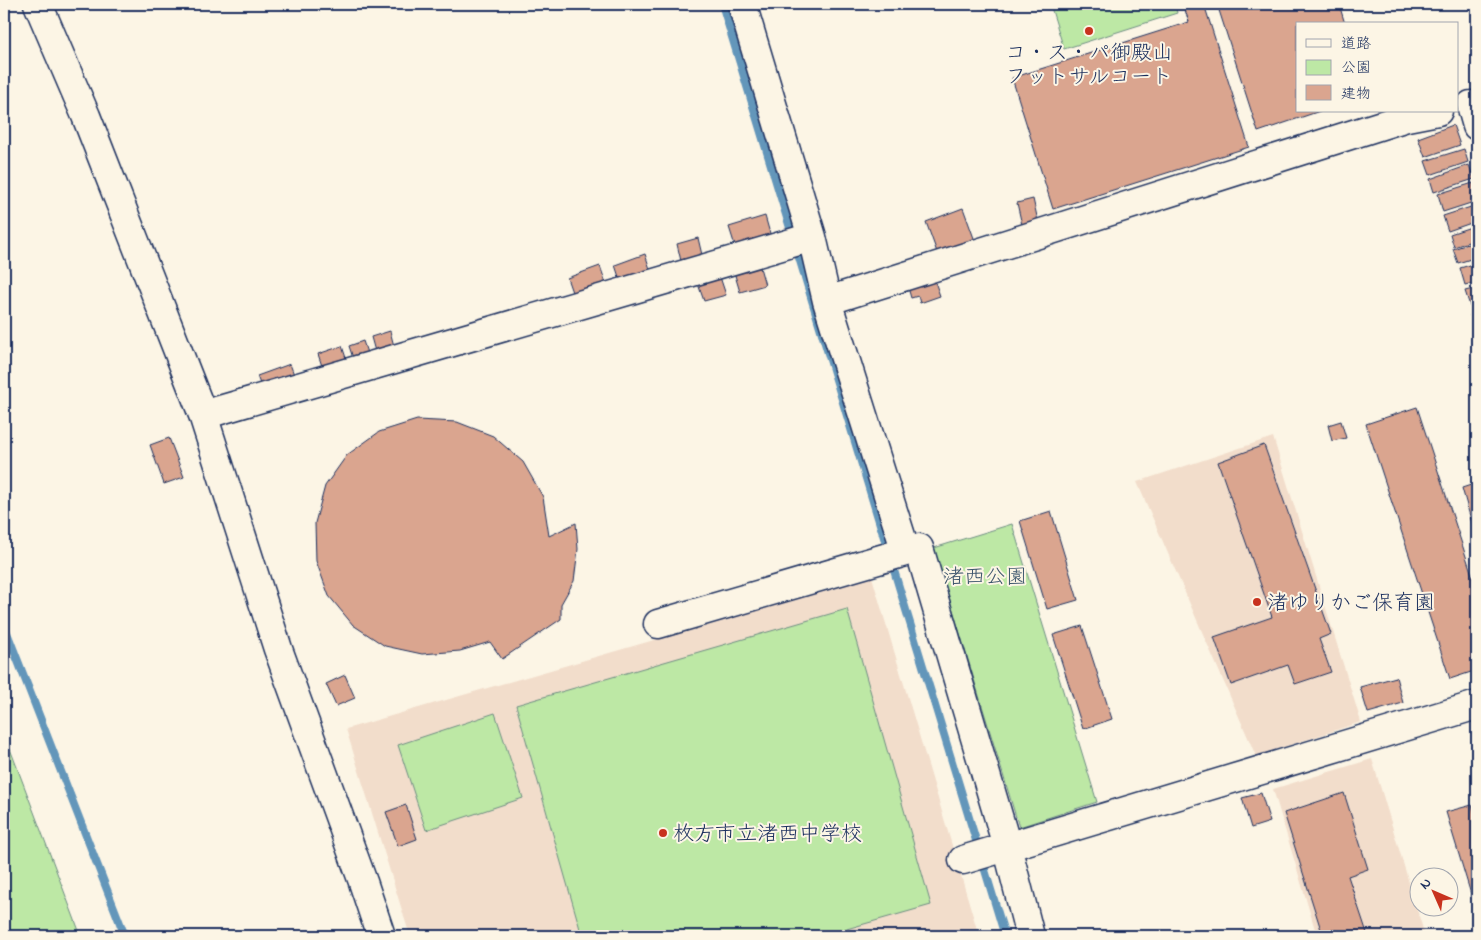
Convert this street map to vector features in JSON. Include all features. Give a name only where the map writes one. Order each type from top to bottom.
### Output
[{"type":"street","points":[[38,4],[86,116],[203,415],[278,649],[381,936]]},
{"type":"street","points":[[742,4],[812,237],[828,301],[906,552]]},
{"type":"street","points":[[828,301],[1407,117],[1433,112]]},
{"type":"street","points":[[203,415],[812,237]]},
{"type":"street","points":[[658,624],[919,548],[1000,848],[1030,936]]},
{"type":"street","points":[[963,860],[1477,705]]},
{"type":"shaded area","name":"渚ゆりかご保育園","points":[[1273,437],[1361,722],[1256,756],[1137,482]]},
{"type":"shaded area","name":"枚方市立渚西中学校","points":[[872,577],[979,936],[410,936],[346,729]]},
{"type":"shaded area","points":[[1372,759],[1408,879],[1408,918],[1420,918],[1425,936],[1317,936],[1273,789]]},
{"type":"green space","name":"コ・ス・パ御殿山 フットサルコート","points":[[1050,4],[1175,4],[1177,13],[1064,49]]},
{"type":"green space","name":"渚西公園","points":[[1012,524],[1097,802],[1019,827],[934,548]]},
{"type":"green space","name":"枚方市立渚西中学校","points":[[847,609],[931,905],[822,936],[582,936],[516,705]]},
{"type":"green space","points":[[495,713],[523,798],[426,830],[398,745]]},
{"type":"green space","points":[[4,733],[81,936],[4,936]]},
{"type":"building","points":[[1183,4],[1204,4],[1249,147],[1053,209],[1012,78],[1189,22]]},
{"type":"building","points":[[1217,4],[1339,4],[1344,22],[1296,22],[1296,112],[1317,112],[1258,132]]},
{"type":"building","points":[[1453,125],[1460,145],[1425,157],[1418,138]]},
{"type":"building","points":[[1464,149],[1468,162],[1430,175],[1425,161]]},
{"type":"building","points":[[1469,165],[1474,179],[1434,192],[1430,179]]},
{"type":"building","points":[[1473,183],[1477,201],[1443,212],[1438,194]]},
{"type":"building","points":[[1033,199],[1038,221],[1022,225],[1017,203]]},
{"type":"building","points":[[1477,205],[1477,221],[1448,231],[1443,216]]},
{"type":"building","points":[[963,208],[975,241],[938,255],[926,222]]},
{"type":"building","points":[[765,216],[771,237],[736,249],[729,227]]},
{"type":"building","points":[[1477,225],[1477,239],[1454,247],[1450,234]]},
{"type":"building","points":[[698,238],[702,255],[681,261],[677,244]]},
{"type":"building","points":[[1477,241],[1477,257],[1458,263],[1453,249]]},
{"type":"building","points":[[645,254],[651,272],[621,283],[615,265]]},
{"type":"building","points":[[1477,263],[1477,282],[1465,285],[1460,268]]},
{"type":"building","points":[[759,264],[765,285],[740,292],[734,272]]},
{"type":"building","points":[[600,266],[607,286],[574,298],[567,278]]},
{"type":"building","points":[[719,274],[726,295],[704,301],[697,281]]},
{"type":"building","points":[[933,276],[940,296],[920,303],[918,296],[911,298],[907,284]]},
{"type":"building","points":[[1477,288],[1477,310],[1472,312],[1465,291]]},
{"type":"building","points":[[1477,313],[1477,334],[1476,334],[1470,315]]},
{"type":"building","points":[[390,331],[395,350],[376,355],[371,337]]},
{"type":"building","points":[[363,341],[369,359],[355,364],[349,346]]},
{"type":"building","points":[[342,346],[348,364],[324,372],[318,354]]},
{"type":"building","points":[[290,364],[296,380],[263,392],[257,376]]},
{"type":"building","points":[[1417,407],[1477,590],[1477,670],[1450,679],[1366,424]]},
{"type":"building","points":[[417,420],[457,422],[493,436],[523,462],[543,497],[549,536],[576,523],[578,549],[574,581],[561,604],[561,619],[502,659],[490,642],[460,651],[422,654],[385,646],[353,625],[329,596],[316,561],[315,523],[325,486],[347,455],[379,432]]},
{"type":"building","points":[[1341,421],[1346,438],[1332,441],[1328,425]]},
{"type":"building","points":[[169,438],[184,477],[164,484],[150,445]]},
{"type":"building","points":[[1264,445],[1331,634],[1319,639],[1331,672],[1295,684],[1288,665],[1231,685],[1214,637],[1272,617],[1218,462]]},
{"type":"building","points":[[1477,483],[1477,541],[1462,488]]},
{"type":"building","points":[[1051,511],[1078,600],[1047,609],[1020,521]]},
{"type":"building","points":[[1082,626],[1112,719],[1083,729],[1053,635]]},
{"type":"building","points":[[345,675],[355,698],[336,706],[326,684]]},
{"type":"building","points":[[1396,677],[1403,703],[1368,713],[1360,687]]},
{"type":"building","points":[[1261,793],[1270,822],[1251,828],[1242,798]]},
{"type":"building","points":[[1344,793],[1368,869],[1348,876],[1368,936],[1323,936],[1284,813]]},
{"type":"building","points":[[406,805],[417,839],[398,846],[386,812]]},
{"type":"building","points":[[1472,805],[1477,821],[1477,914],[1446,812]]},
{"type":"waterway","points":[[722,4],[1005,936]]},
{"type":"waterway","points":[[4,625],[125,936]]},
{"type":"place","name":"コ・ス・パ御殿山 フットサルコート","points":[[1089,31]]},
{"type":"place","name":"渚ゆりかご保育園","points":[[1257,602]]},
{"type":"place","name":"枚方市立渚西中学校","points":[[663,833]]}]
